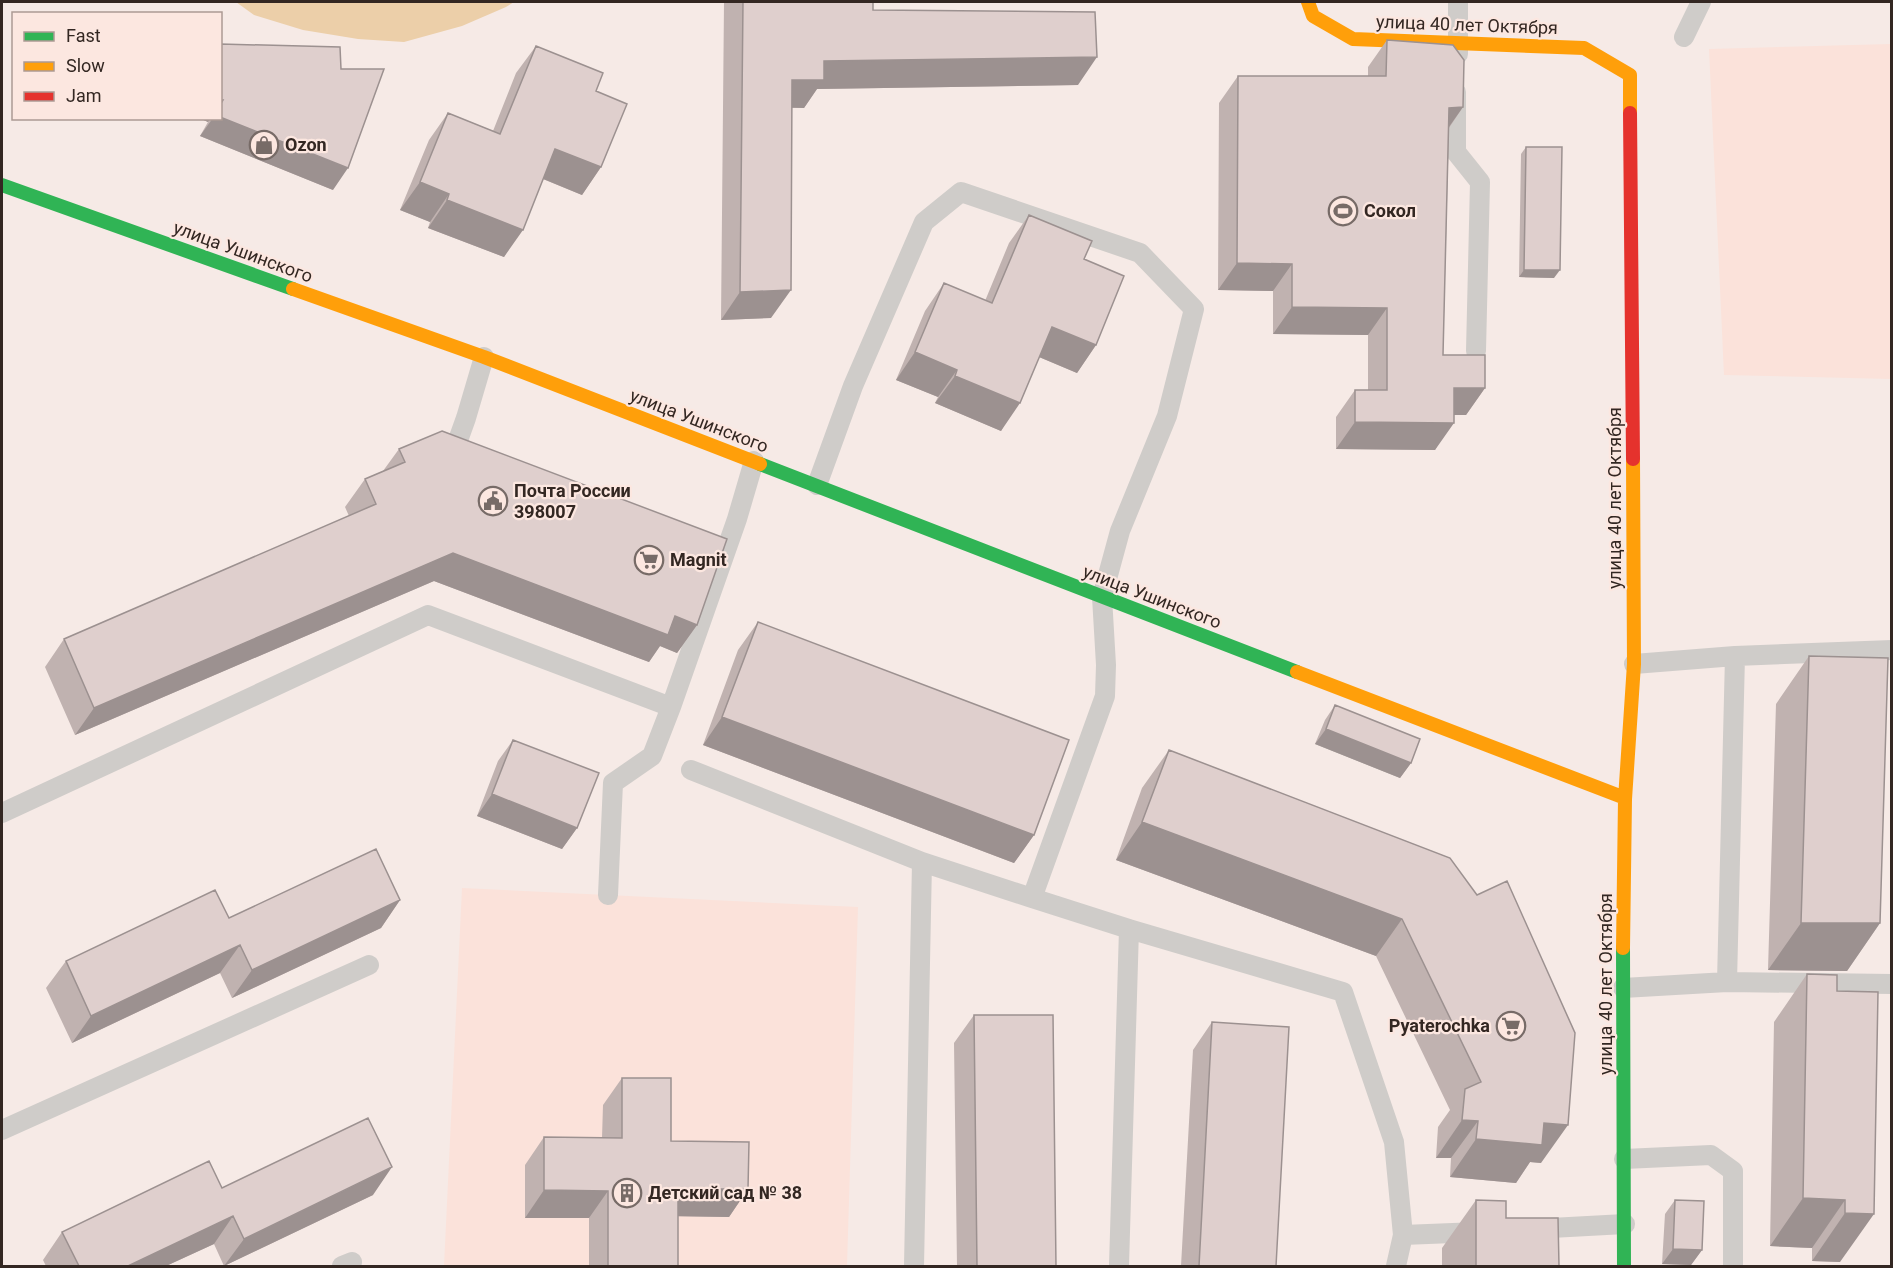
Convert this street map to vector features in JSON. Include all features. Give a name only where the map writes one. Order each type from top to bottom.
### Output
[{"type":"street","name":"улица 40 лет Октября","points":[[1308,2],[1313,16],[1353,39],[1584,48],[1630,75],[1634,664],[1625,798],[1624,1266]]},
{"type":"street","name":"улица Ушинского","points":[[2,185],[484,357],[1625,798]]},
{"type":"lane","points":[[1458,2],[1456,152],[1480,182],[1476,351]]},
{"type":"lane","points":[[1684,37],[1701,2]]},
{"type":"lane","points":[[817,485],[853,386],[924,222],[961,192],[1140,253],[1194,309],[1167,416],[1120,531],[1102,597],[1106,665],[1105,696],[1032,898]]},
{"type":"lane","points":[[452,457],[484,357]]},
{"type":"lane","points":[[608,895],[613,783],[652,756],[737,519],[754,461]]},
{"type":"lane","points":[[2,813],[428,615],[670,707]]},
{"type":"lane","points":[[1634,664],[1735,656],[1892,650]]},
{"type":"lane","points":[[1727,982],[1735,656]]},
{"type":"lane","points":[[691,770],[922,862],[1129,929],[1343,992],[1394,1142],[1404,1235],[1396,1266]]},
{"type":"lane","points":[[914,1266],[922,862]]},
{"type":"lane","points":[[1119,1266],[1129,929]]},
{"type":"lane","points":[[2,1130],[369,965]]},
{"type":"lane","points":[[1623,988],[1727,982],[1892,984]]},
{"type":"lane","points":[[1624,1159],[1711,1155],[1733,1171],[1733,1266]]},
{"type":"lane","points":[[1515,1230],[1625,1224]]},
{"type":"lane","points":[[1404,1235],[1493,1231]]},
{"type":"shaded area","points":[[236,2],[514,2],[462,26],[404,42],[358,39],[303,30],[254,15]]},
{"type":"shaded area","points":[[1891,44],[1891,379],[1724,375],[1709,49]]},
{"type":"shaded area","points":[[462,888],[858,907],[847,1266],[444,1266]]},
{"type":"building","points":[[743,2],[873,2],[873,10],[1095,12],[1097,57],[824,61],[824,80],[792,80],[791,290],[740,292]]},
{"type":"building","points":[[1387,40],[1453,45],[1464,60],[1463,107],[1449,108],[1443,355],[1485,355],[1485,388],[1454,388],[1454,423],[1355,422],[1355,390],[1387,390],[1387,308],[1292,307],[1292,264],[1237,263],[1238,76],[1386,76]]},
{"type":"building","points":[[222,44],[340,47],[341,69],[384,69],[348,168],[222,118]]},
{"type":"building","points":[[536,46],[603,73],[596,91],[627,104],[601,167],[555,149],[523,230],[447,200],[449,194],[420,182],[448,113],[500,134]]},
{"type":"building","points":[[1526,147],[1562,147],[1560,270],[1524,270]]},
{"type":"building","points":[[1029,215],[1092,241],[1084,259],[1124,276],[1096,345],[1052,327],[1020,403],[955,376],[957,370],[915,352],[944,283],[992,303]]},
{"type":"building","points":[[442,431],[727,539],[697,625],[675,616],[668,635],[453,553],[94,708],[64,639],[376,504],[365,479],[405,462],[399,449]]},
{"type":"building","points":[[758,622],[1069,740],[1034,835],[722,717]]},
{"type":"building","points":[[1809,656],[1888,658],[1880,923],[1801,923]]},
{"type":"building","points":[[1335,705],[1420,739],[1411,763],[1326,729]]},
{"type":"building","points":[[513,740],[599,773],[577,828],[492,794]]},
{"type":"building","points":[[1169,750],[1450,858],[1477,895],[1507,881],[1575,1033],[1568,1125],[1544,1123],[1542,1145],[1476,1139],[1478,1121],[1462,1120],[1465,1089],[1481,1082],[1402,919],[1142,822]]},
{"type":"building","points":[[376,849],[400,900],[252,970],[240,945],[91,1016],[66,961],[215,890],[229,918]]},
{"type":"building","points":[[1807,974],[1837,975],[1837,991],[1878,992],[1874,1214],[1845,1213],[1845,1200],[1803,1198]]},
{"type":"building","points":[[974,1015],[1053,1015],[1056,1266],[977,1266]]},
{"type":"building","points":[[1212,1022],[1289,1027],[1276,1266],[1199,1266]]},
{"type":"building","points":[[622,1078],[671,1078],[671,1141],[749,1142],[748,1189],[678,1189],[678,1266],[608,1266],[608,1191],[544,1190],[544,1137],[622,1138]]},
{"type":"building","points":[[368,1118],[392,1167],[244,1239],[233,1216],[128,1266],[79,1266],[62,1232],[209,1161],[222,1188]]},
{"type":"building","points":[[1476,1200],[1506,1201],[1506,1218],[1558,1218],[1559,1266],[1476,1266]]},
{"type":"building","points":[[1675,1200],[1704,1201],[1702,1250],[1673,1249]]},
{"type":"traffic: fast","points":[[2,185],[293,289]]},
{"type":"traffic: fast","points":[[760,464],[1297,672]]},
{"type":"traffic: fast","points":[[1623,948],[1624,1266]]},
{"type":"traffic: slow","points":[[1308,2],[1313,16],[1353,39],[1584,48],[1630,75],[1630,113]]},
{"type":"traffic: slow","points":[[293,289],[484,357],[760,464]]},
{"type":"traffic: slow","points":[[1623,948],[1625,799],[1634,664],[1633,459]]},
{"type":"traffic: slow","points":[[1297,672],[1625,798]]},
{"type":"traffic: jam","points":[[1630,113],[1633,459]]},
{"type":"place","name":"Ozon","points":[[264,145]]},
{"type":"place","name":"Сокол","points":[[1343,211]]},
{"type":"place","name":"Почта России 398007","points":[[493,501]]},
{"type":"place","name":"Magnit","points":[[649,560]]},
{"type":"place","name":"Pyaterochka","points":[[1511,1026]]},
{"type":"place","name":"Детский сад № 38","points":[[627,1193]]}]
